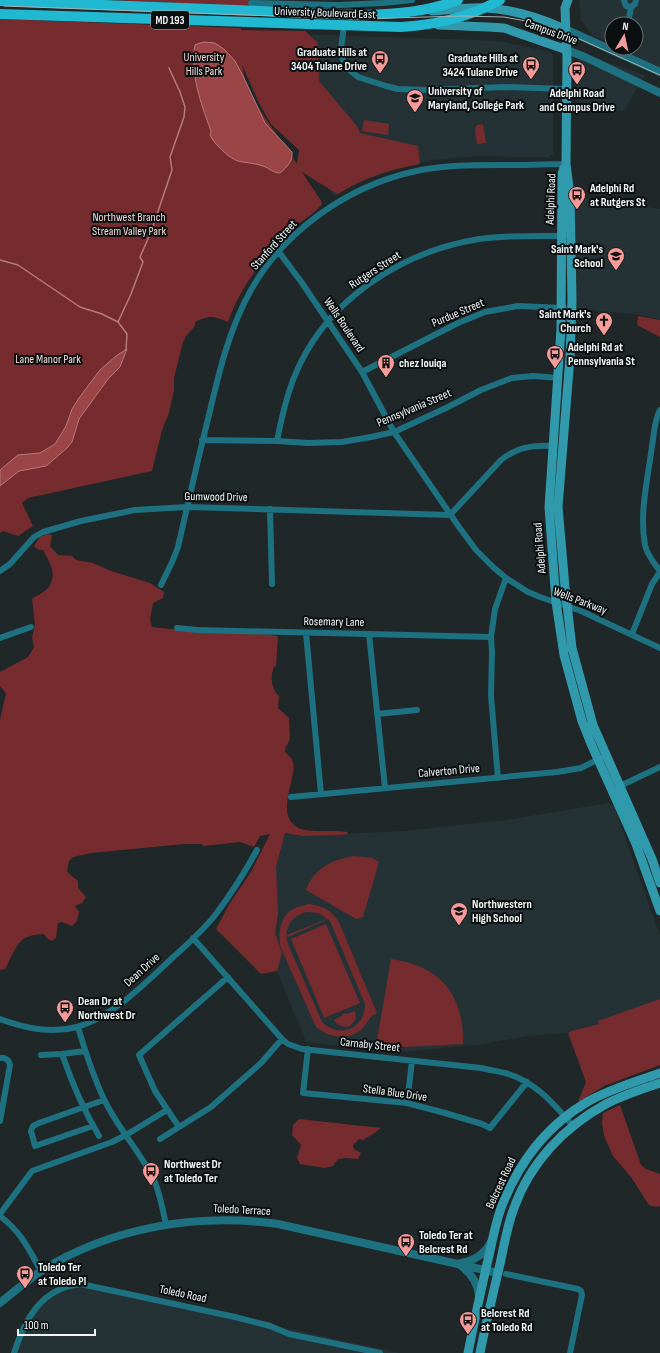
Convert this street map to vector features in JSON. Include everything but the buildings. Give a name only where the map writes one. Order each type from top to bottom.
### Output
[{"type":"main road","name":"University Boulevard East","points":[[2,1],[298,5],[382,15],[420,11],[458,0]]},
{"type":"main road","name":"University Boulevard East","points":[[1,14],[388,28],[426,25],[451,19],[485,8],[500,0]]},
{"type":"main road","name":"Adelphi Road","points":[[558,1],[566,4],[566,164],[570,195],[572,236],[570,357],[558,507],[567,606],[572,648],[602,758],[636,844],[660,911]]},
{"type":"main road","name":"Campus Drive","points":[[420,11],[485,8],[529,15],[566,29]]},
{"type":"main road","name":"Campus Drive","points":[[426,25],[466,25],[504,28],[567,50]]},
{"type":"main road","name":"Adelphi Road","points":[[566,164],[562,174],[562,308],[550,478],[549,514],[556,602],[562,643],[582,721],[602,758],[620,786],[652,859],[660,883]]},
{"type":"main road","name":"Belcrest Road","points":[[468,1353],[486,1270],[503,1203],[518,1171],[536,1146],[554,1126],[586,1102],[660,1073]]},
{"type":"main road","name":"Belcrest Road","points":[[480,1353],[502,1273],[510,1220],[523,1187],[535,1167],[555,1141],[572,1126],[594,1111],[608,1103],[660,1083]]},
{"type":"street","points":[[412,0],[338,10],[342,37],[342,55],[345,65],[350,71],[358,77],[398,89],[426,90],[505,87],[566,89]]},
{"type":"street","points":[[624,0],[626,6],[631,7]]},
{"type":"street","points":[[629,16],[631,7],[635,4],[636,0]]},
{"type":"street","points":[[250,2],[298,5]]},
{"type":"street","name":"Campus Drive","points":[[566,29],[604,44]]},
{"type":"street","name":"Campus Drive","points":[[567,50],[585,57],[660,93]]},
{"type":"street","name":"Campus Drive","points":[[630,56],[660,72]]},
{"type":"street","name":"Stanford Street","points":[[161,585],[176,554],[220,368],[234,327],[250,290],[266,267],[279,252],[301,230],[332,206],[364,189],[393,177],[419,170],[452,166],[566,164]]},
{"type":"street","name":"Rutgers Street","points":[[277,441],[286,402],[294,378],[308,349],[328,321],[362,289],[395,267],[419,255],[464,242],[491,238],[572,236]]},
{"type":"street","name":"Wells Boulevard","points":[[279,252],[362,372],[394,432],[450,515]]},
{"type":"street","name":"Purdue Street","points":[[362,372],[446,328],[484,312],[518,306],[572,308]]},
{"type":"street","name":"Pennsylvania Street","points":[[202,440],[308,443],[342,442],[383,435],[394,432],[497,383],[512,378],[533,376],[558,378]]},
{"type":"street","points":[[632,634],[654,579],[660,572],[651,559],[645,544],[644,527],[645,492],[656,424],[660,410]]},
{"type":"street","points":[[450,515],[508,454],[525,447],[539,445],[553,446]]},
{"type":"street","name":"Gumwood Drive","points":[[0,571],[10,564],[34,537],[49,529],[135,510],[187,507],[450,515]]},
{"type":"street","points":[[270,509],[272,584]]},
{"type":"street","name":"Wells Parkway","points":[[450,515],[476,550],[506,578],[528,592],[581,611],[660,648]]},
{"type":"street","points":[[498,778],[491,696],[491,637],[495,609],[506,578]]},
{"type":"street","points":[[0,638],[31,627]]},
{"type":"street","name":"Rosemary Lane","points":[[177,628],[198,630],[491,637]]},
{"type":"street","points":[[306,632],[322,794]]},
{"type":"street","points":[[369,634],[385,788]]},
{"type":"street","points":[[377,714],[417,710]]},
{"type":"street","name":"Calverton Drive","points":[[291,797],[575,770],[602,758]]},
{"type":"street","points":[[620,786],[660,767]]},
{"type":"street","name":"Dean Drive","points":[[0,1019],[14,1024],[57,1031],[78,1027],[101,1018],[151,978],[207,924],[223,904],[257,850]]},
{"type":"street","name":"Carnaby Street","points":[[193,938],[288,1044],[308,1049],[481,1068],[506,1073],[527,1082],[539,1090],[552,1102],[572,1126]]},
{"type":"street","points":[[179,1127],[155,1091],[138,1055],[228,977]]},
{"type":"street","points":[[78,1027],[104,1100],[155,1182],[160,1196],[166,1225]]},
{"type":"street","points":[[160,1139],[210,1107],[261,1063],[282,1039]]},
{"type":"street","name":"Stella Blue Drive","points":[[308,1049],[303,1093],[407,1103],[446,1113],[490,1128],[527,1082]]},
{"type":"street","points":[[41,1055],[62,1054],[85,1050]]},
{"type":"street","points":[[62,1054],[74,1089],[99,1136]]},
{"type":"street","points":[[0,1058],[9,1061],[10,1065],[0,1121]]},
{"type":"street","points":[[407,1103],[412,1061]]},
{"type":"street","points":[[93,1126],[35,1146],[31,1131],[33,1126],[39,1123],[104,1100]]},
{"type":"street","points":[[41,1271],[22,1236],[0,1215],[32,1171],[112,1142],[167,1110]]},
{"type":"street","name":"Toledo Terrace","points":[[0,1303],[41,1271],[73,1254],[101,1242],[129,1233],[193,1221],[259,1221],[328,1234],[502,1273]]},
{"type":"street","points":[[457,1263],[469,1261],[480,1256],[489,1246],[494,1236]]},
{"type":"street","points":[[457,1263],[474,1278],[480,1298]]},
{"type":"street","points":[[502,1273],[578,1289],[581,1291],[582,1295],[570,1353]]},
{"type":"street","name":"Toledo Road","points":[[14,1353],[25,1323],[40,1303],[55,1292],[71,1285],[81,1284],[252,1321],[292,1334],[380,1353]]},
{"type":"shaded area","points":[[579,0],[660,0],[660,70],[629,56],[644,56],[644,16],[604,16],[604,40],[592,35],[581,20]]},
{"type":"shaded area","name":"University of Maryland, College Park","points":[[289,34],[478,40],[504,42],[550,52],[553,56],[553,154],[548,157],[475,156],[432,160],[384,173],[359,183],[337,195],[333,195],[308,158]]},
{"type":"shaded area","points":[[203,42],[215,43],[225,50],[235,61],[265,123],[292,152],[292,158],[289,164],[280,173],[260,165],[235,160],[222,150],[210,135],[211,131],[197,89],[194,67],[195,45]]},
{"type":"shaded area","points":[[581,53],[645,75],[624,111],[577,107],[578,55]]},
{"type":"shaded area","name":"Saint Mark's School","points":[[574,196],[660,209],[660,319],[634,314],[572,308]]},
{"type":"shaded area","points":[[127,349],[120,367],[108,379],[79,419],[72,442],[67,448],[46,466],[19,471],[0,486],[0,470],[18,455],[40,453],[55,444],[66,426],[72,409],[100,370],[116,356]]},
{"type":"shaded area","name":"Northwestern High School","points":[[609,803],[614,806],[660,936],[660,1030],[599,1024],[568,1033],[527,1036],[483,1044],[400,1052],[306,1042],[277,971],[261,920],[285,833],[302,836],[404,831],[506,820]]},
{"type":"shaded area","points":[[84,1284],[400,1353],[14,1353],[28,1317],[59,1290]]},
{"type":"green space","points":[[111,0],[254,0],[254,5],[247,6]]},
{"type":"green space","name":"Northwest Branch Stream Valley Park","points":[[0,19],[241,28],[241,30],[305,31],[318,43],[319,81],[357,126],[360,133],[418,146],[420,164],[378,175],[358,183],[338,194],[302,172],[322,204],[312,214],[293,228],[273,248],[255,271],[239,296],[228,322],[212,317],[204,318],[195,322],[195,326],[186,336],[183,342],[174,378],[174,390],[169,413],[162,430],[152,471],[28,498],[22,503],[33,526],[18,536],[3,531],[0,533]],"holes":[[[242,65],[260,105],[271,124],[299,150],[297,164],[255,103],[245,80]]]},
{"type":"green space","points":[[364,120],[389,124],[388,135],[362,131]]},
{"type":"green space","points":[[483,124],[486,143],[477,144],[475,129],[477,125]]},
{"type":"green space","points":[[638,316],[660,320],[660,337],[637,325]]},
{"type":"green space","points":[[47,534],[52,535],[50,546],[58,555],[72,556],[76,560],[93,563],[111,571],[150,583],[164,592],[163,598],[153,603],[150,620],[152,627],[189,631],[257,633],[278,636],[276,666],[274,667],[273,671],[272,682],[274,690],[279,696],[278,708],[289,718],[290,738],[285,752],[292,759],[294,766],[288,794],[287,812],[290,820],[301,829],[314,831],[341,831],[347,832],[348,834],[302,836],[285,833],[276,867],[278,914],[275,933],[282,953],[277,971],[261,974],[216,929],[230,903],[251,872],[270,834],[260,836],[254,847],[240,842],[203,846],[202,844],[184,844],[91,853],[73,857],[69,861],[67,872],[78,881],[78,888],[86,897],[82,903],[75,906],[79,912],[77,921],[72,926],[62,922],[58,923],[56,938],[52,941],[44,934],[33,935],[23,939],[17,946],[5,969],[0,970],[0,720],[6,693],[0,686],[0,672],[28,657],[34,647],[32,638],[35,625],[32,599],[48,588],[51,583],[53,573],[43,550],[39,550],[34,546],[40,537]]},
{"type":"green space","points":[[354,856],[372,858],[379,862],[363,917],[356,919],[306,890],[319,870],[332,862]]},
{"type":"green space","points":[[309,904],[319,906],[327,909],[339,922],[377,1013],[370,1018],[362,1029],[356,1033],[345,1037],[339,1037],[327,1034],[316,1027],[281,948],[279,936],[283,919],[291,910]],"holes":[[[306,912],[319,913],[327,919],[287,935],[288,928],[292,920],[301,914]],[[328,919],[330,921],[365,1004],[364,1013],[361,1020],[356,1025],[350,1029],[336,1030],[322,1022],[288,944],[287,935],[288,937]]]},
{"type":"green space","points":[[326,924],[360,1003],[324,1018],[291,939]]},
{"type":"green space","points":[[391,959],[423,968],[436,976],[446,986],[454,997],[459,1011],[463,1044],[384,1048],[377,1040]]},
{"type":"green space","points":[[660,999],[660,1065],[604,1086],[578,1102],[586,1082],[568,1033],[599,1024],[598,1021]]},
{"type":"green space","points":[[355,1011],[356,1019],[350,1026],[341,1026],[334,1020],[342,1016],[342,1014]]},
{"type":"green space","points":[[620,1105],[641,1165],[646,1169],[660,1174],[660,1206],[656,1207],[649,1205],[631,1177],[613,1156],[604,1136],[602,1123],[603,1113]]},
{"type":"green space","points":[[299,1119],[381,1128],[363,1140],[359,1139],[353,1145],[354,1149],[361,1153],[358,1159],[338,1159],[333,1166],[325,1168],[300,1164],[297,1158],[301,1145],[292,1135],[293,1125]]},
{"type":"waterway","points":[[118,322],[131,294],[143,262],[140,257],[151,232],[172,170],[170,157],[184,117],[185,107],[169,68]]},
{"type":"waterway","points":[[0,260],[18,265],[80,307],[102,314],[118,322],[127,334],[126,350]]},
{"type":"tram line","points":[[4,6],[356,19],[461,16],[504,17],[537,23],[566,33],[660,75]]},
{"type":"place","name":"Graduate Hills at 3404 Tulane Drive","points":[[380,74]]},
{"type":"place","name":"Graduate Hills at 3424 Tulane Drive","points":[[531,80]]},
{"type":"place","name":"Adelphi Road and Campus Drive","points":[[577,85]]},
{"type":"place","name":"University of Maryland, College Park","points":[[415,113]]},
{"type":"place","name":"Adelphi Rd at Rutgers St","points":[[577,210]]},
{"type":"place","name":"Saint Mark's School","points":[[616,271]]},
{"type":"place","name":"Saint Mark's Church","points":[[604,336]]},
{"type":"place","name":"Adelphi Rd at Pennsylvania St","points":[[555,369]]},
{"type":"place","name":"chez louiqa","points":[[386,378]]},
{"type":"place","name":"Northwestern High School","points":[[459,926]]},
{"type":"place","name":"Dean Dr at Northwest Dr","points":[[65,1023]]},
{"type":"place","name":"Northwest Dr at Toledo Ter","points":[[151,1186]]},
{"type":"place","name":"Toledo Ter at Belcrest Rd","points":[[406,1257]]},
{"type":"place","name":"Toledo Ter at Toledo Pl","points":[[25,1289]]},
{"type":"place","name":"Belcrest Rd at Toledo Rd","points":[[468,1335]]},
{"type":"park label","name":"University Hills Park","points":[[204,64]]},
{"type":"park label","name":"Lane Manor Park","points":[[48,359]]}]
